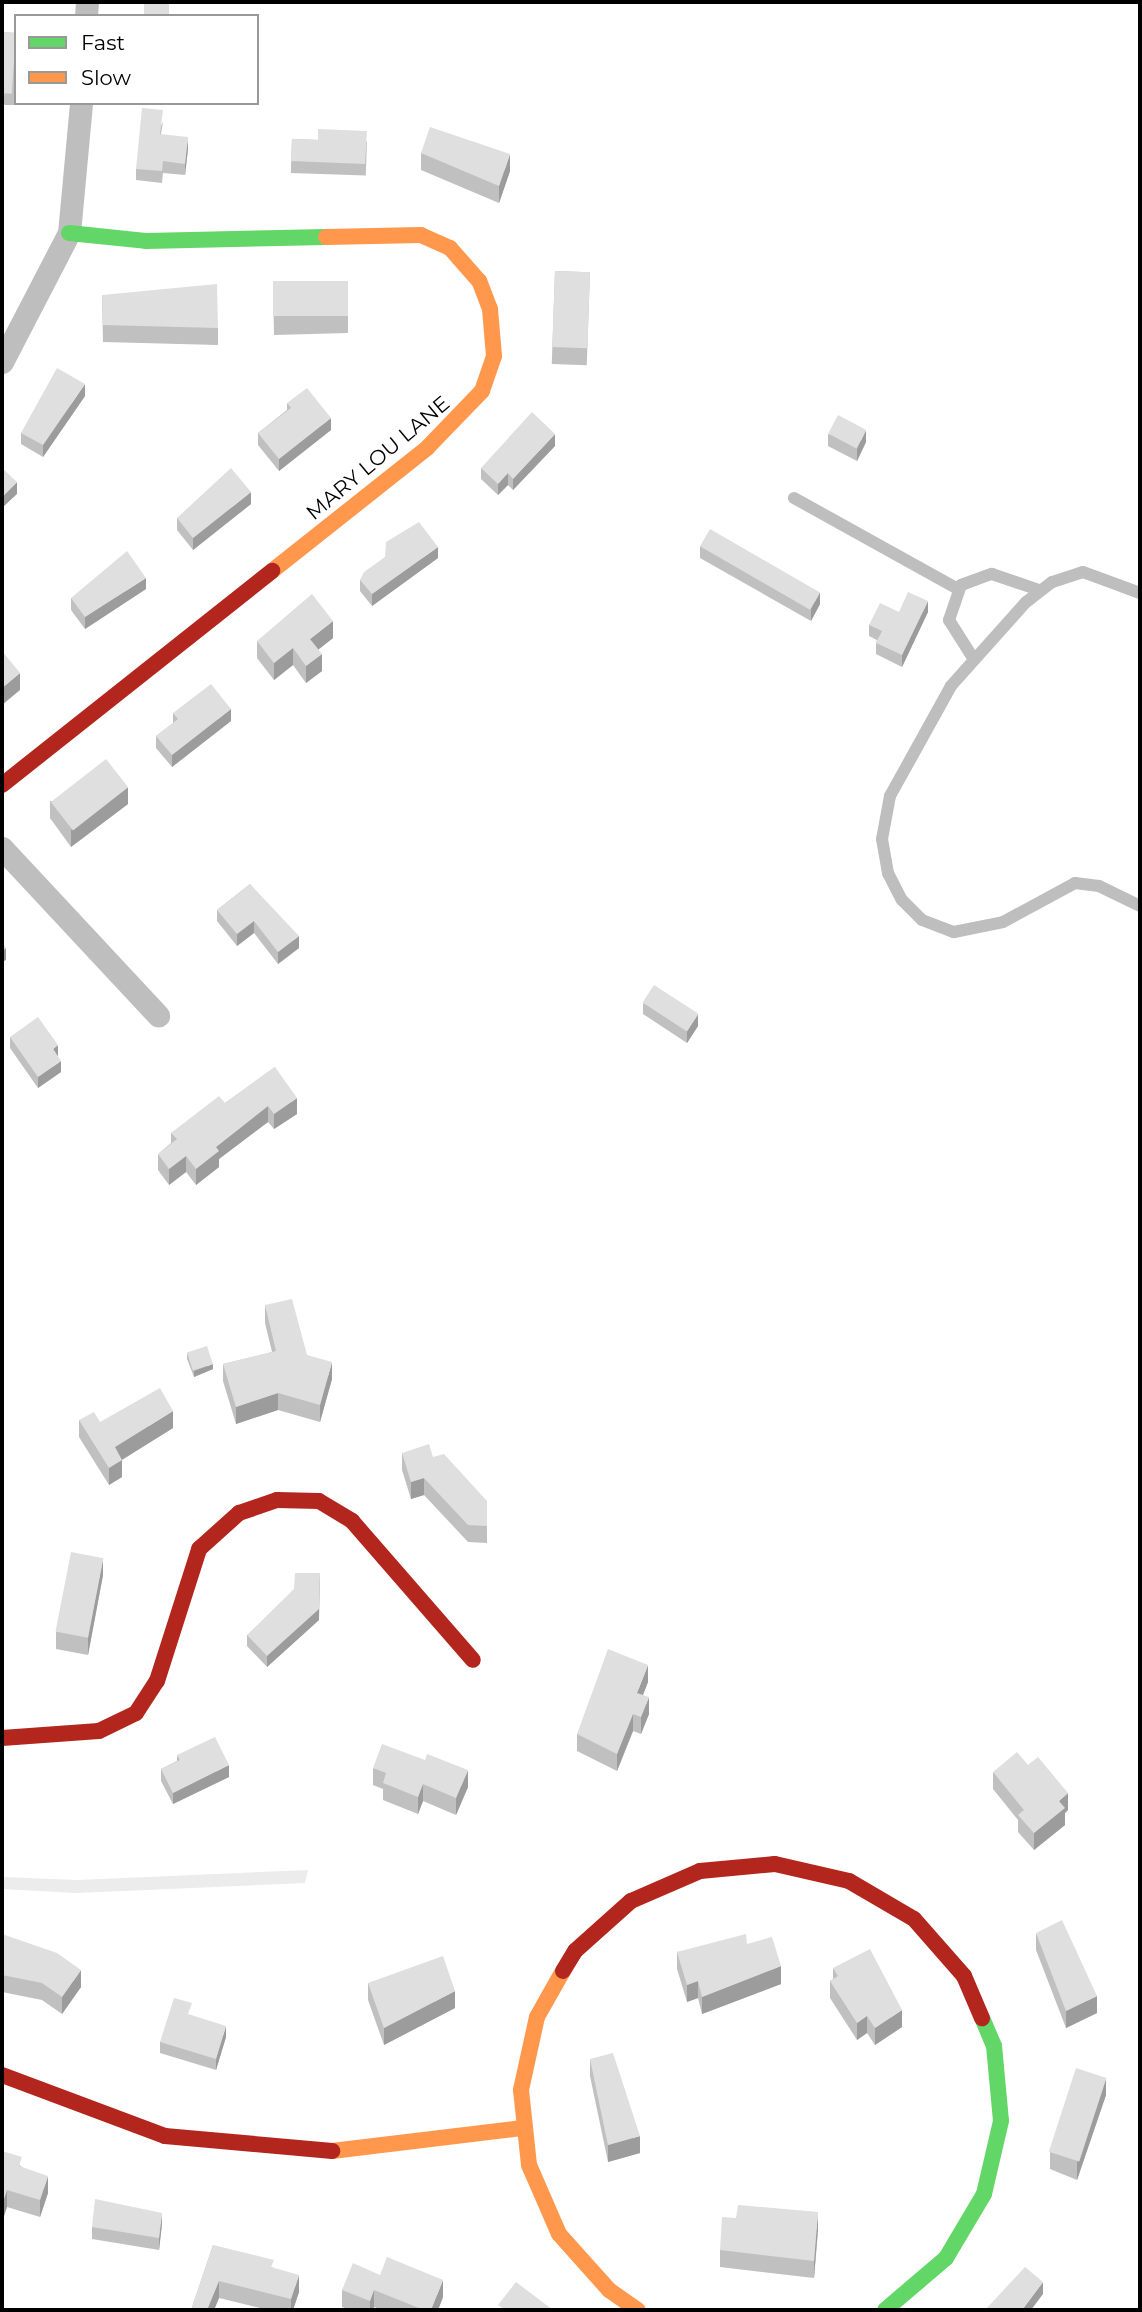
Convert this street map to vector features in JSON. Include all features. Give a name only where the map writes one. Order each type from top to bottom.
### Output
[{"type":"street","points":[[2,362],[69,233],[81,105]]},
{"type":"street","name":"MARY LOU LANE","points":[[2,785],[427,448],[482,391],[494,356],[490,309],[479,281],[463,259],[430,238],[392,231],[146,241],[69,233]]},
{"type":"street","points":[[2,848],[158,1015]]},
{"type":"street","points":[[2,1738],[99,1731],[136,1713],[157,1681],[199,1549],[239,1513],[277,1500],[319,1501],[352,1521],[472,1660]]},
{"type":"street","points":[[638,2310],[609,2290],[559,2234],[537,2189],[522,2128],[524,2065],[537,2017],[575,1951],[631,1901],[664,1884],[737,1865],[813,1870],[876,1894],[914,1919],[964,1976],[994,2046],[1000,2096],[995,2158],[968,2228],[920,2285],[885,2310]]},
{"type":"street","points":[[2,2074],[165,2137],[258,2150],[344,2151],[522,2128]]},
{"type":"lane","points":[[794,498],[958,589]]},
{"type":"lane","points":[[1140,593],[1083,572],[1039,590],[973,657],[890,796],[882,839],[888,873],[902,900],[922,920],[954,932],[1003,922],[1075,883],[1099,886],[1140,906]]},
{"type":"lane","points":[[973,657],[950,620],[958,589],[975,576],[992,574],[1039,590]]},
{"type":"shaded area","points":[[308,1870],[305,1883],[76,1893],[2,1889],[2,1877],[77,1880]]},
{"type":"building","points":[[144,3],[169,3],[169,14],[144,14]]},
{"type":"building","points":[[2,32],[14,33],[12,94],[2,93]]},
{"type":"building","points":[[142,108],[163,110],[160,134],[188,137],[185,164],[163,161],[162,171],[136,169]]},
{"type":"building","points":[[430,127],[510,154],[499,186],[421,153]]},
{"type":"building","points":[[318,129],[367,131],[365,164],[291,161],[292,139],[318,140]]},
{"type":"building","points":[[555,271],[590,272],[587,348],[552,347]]},
{"type":"building","points":[[273,281],[348,281],[348,316],[273,316]]},
{"type":"building","points":[[217,284],[218,328],[103,325],[102,295]]},
{"type":"building","points":[[57,368],[85,384],[43,445],[21,433]]},
{"type":"building","points":[[307,388],[331,418],[279,459],[258,433],[291,408],[287,403]]},
{"type":"building","points":[[532,412],[555,434],[513,479],[508,473],[498,484],[481,468]]},
{"type":"building","points":[[838,415],[866,430],[856,449],[828,434]]},
{"type":"building","points":[[2,468],[17,482],[2,497]]},
{"type":"building","points":[[231,468],[251,492],[193,538],[177,518]]},
{"type":"building","points":[[419,522],[438,547],[372,594],[360,580],[364,572],[385,557],[386,542]]},
{"type":"building","points":[[710,529],[820,592],[810,610],[700,546]]},
{"type":"building","points":[[127,551],[146,578],[85,617],[71,598]]},
{"type":"building","points":[[908,592],[928,601],[902,655],[876,643],[882,631],[869,625],[880,603],[899,612]]},
{"type":"building","points":[[312,594],[333,621],[310,639],[322,654],[306,666],[293,648],[274,663],[257,641]]},
{"type":"building","points":[[2,651],[20,673],[2,688]]},
{"type":"building","points":[[211,684],[231,709],[172,755],[156,736],[178,719],[173,713]]},
{"type":"building","points":[[106,759],[128,787],[73,830],[51,802]]},
{"type":"building","points":[[250,884],[299,936],[278,952],[254,921],[237,934],[217,910]]},
{"type":"building","points":[[654,985],[698,1014],[687,1031],[643,1003]]},
{"type":"building","points":[[38,1017],[58,1045],[53,1049],[61,1061],[38,1077],[10,1037]]},
{"type":"building","points":[[275,1067],[297,1098],[274,1114],[268,1106],[216,1147],[219,1151],[196,1169],[186,1156],[169,1169],[158,1154],[177,1139],[171,1133],[219,1096],[225,1103]]},
{"type":"building","points":[[292,1299],[307,1355],[332,1362],[320,1405],[278,1393],[236,1407],[223,1364],[276,1351],[265,1305]]},
{"type":"building","points":[[207,1346],[213,1364],[193,1371],[187,1352]]},
{"type":"building","points":[[160,1388],[173,1411],[115,1447],[122,1460],[109,1468],[79,1420],[94,1412],[100,1422]]},
{"type":"building","points":[[429,1444],[433,1457],[444,1454],[487,1501],[487,1526],[468,1525],[424,1478],[411,1482],[402,1453]]},
{"type":"building","points":[[71,1552],[103,1558],[88,1638],[56,1632]]},
{"type":"building","points":[[295,1573],[320,1573],[319,1609],[267,1656],[247,1635],[294,1589]]},
{"type":"building","points":[[608,1649],[648,1665],[637,1693],[649,1697],[641,1717],[633,1714],[617,1754],[577,1734]]},
{"type":"building","points":[[215,1737],[229,1765],[173,1793],[161,1769],[180,1760],[177,1755]]},
{"type":"building","points":[[382,1744],[425,1760],[427,1754],[468,1770],[456,1798],[423,1784],[418,1797],[383,1783],[386,1773],[373,1768]]},
{"type":"building","points":[[1017,1752],[1028,1765],[1038,1757],[1068,1793],[1059,1801],[1065,1808],[1034,1833],[1018,1815],[1024,1810],[993,1772]]},
{"type":"building","points":[[1062,1920],[1097,1996],[1066,2011],[1036,1933]]},
{"type":"building","points":[[2,1934],[57,1953],[81,1970],[62,1997],[42,1983],[2,1975]]},
{"type":"building","points":[[746,1934],[747,1944],[772,1937],[781,1966],[702,1997],[698,1981],[687,1985],[677,1952]]},
{"type":"building","points":[[870,1949],[902,2010],[875,2028],[867,2016],[857,2023],[830,1981],[838,1976],[833,1968]]},
{"type":"building","points":[[443,1956],[455,1991],[384,2028],[368,1983]]},
{"type":"building","points":[[174,1998],[192,2003],[188,2014],[226,2026],[216,2059],[160,2042]]},
{"type":"building","points":[[613,2053],[640,2136],[608,2145],[590,2059]]},
{"type":"building","points":[[1076,2068],[1106,2078],[1079,2162],[1049,2152]]},
{"type":"building","points":[[2,2151],[22,2157],[19,2166],[48,2176],[40,2200],[7,2190],[4,2199],[2,2198]]},
{"type":"building","points":[[95,2199],[162,2213],[159,2238],[92,2227]]},
{"type":"building","points":[[738,2205],[818,2212],[814,2261],[720,2250],[722,2217],[736,2218]]},
{"type":"building","points":[[213,2245],[274,2260],[271,2267],[299,2275],[291,2299],[219,2281],[207,2310],[191,2310]]},
{"type":"building","points":[[387,2257],[443,2280],[431,2310],[424,2310],[374,2290],[370,2301],[342,2290],[353,2263],[380,2275]]},
{"type":"building","points":[[1025,2267],[1043,2282],[1022,2310],[985,2310]]},
{"type":"building","points":[[516,2282],[553,2310],[505,2310],[498,2305]]},
{"type":"traffic: fast","points":[[69,233],[146,241],[326,237]]},
{"type":"traffic: fast","points":[[885,2310],[946,2258],[984,2194],[1001,2121],[994,2046],[982,2018]]},
{"type":"traffic: slow","points":[[272,571],[427,448],[482,391],[494,356],[490,309],[479,281],[450,248],[421,235],[326,237]]},
{"type":"traffic: slow","points":[[563,1971],[537,2017],[521,2090],[529,2165],[559,2234],[609,2290],[638,2310]]},
{"type":"traffic: slow","points":[[332,2151],[522,2128]]},
{"type":"traffic: jam","points":[[2,785],[272,571]]},
{"type":"traffic: jam","points":[[2,1738],[99,1731],[136,1713],[157,1681],[199,1549],[239,1513],[277,1500],[319,1501],[352,1521],[473,1660]]},
{"type":"traffic: jam","points":[[563,1971],[575,1951],[631,1901],[700,1871],[775,1864],[849,1881],[914,1919],[964,1976],[982,2018]]},
{"type":"traffic: jam","points":[[2,2075],[165,2136],[332,2151]]}]
